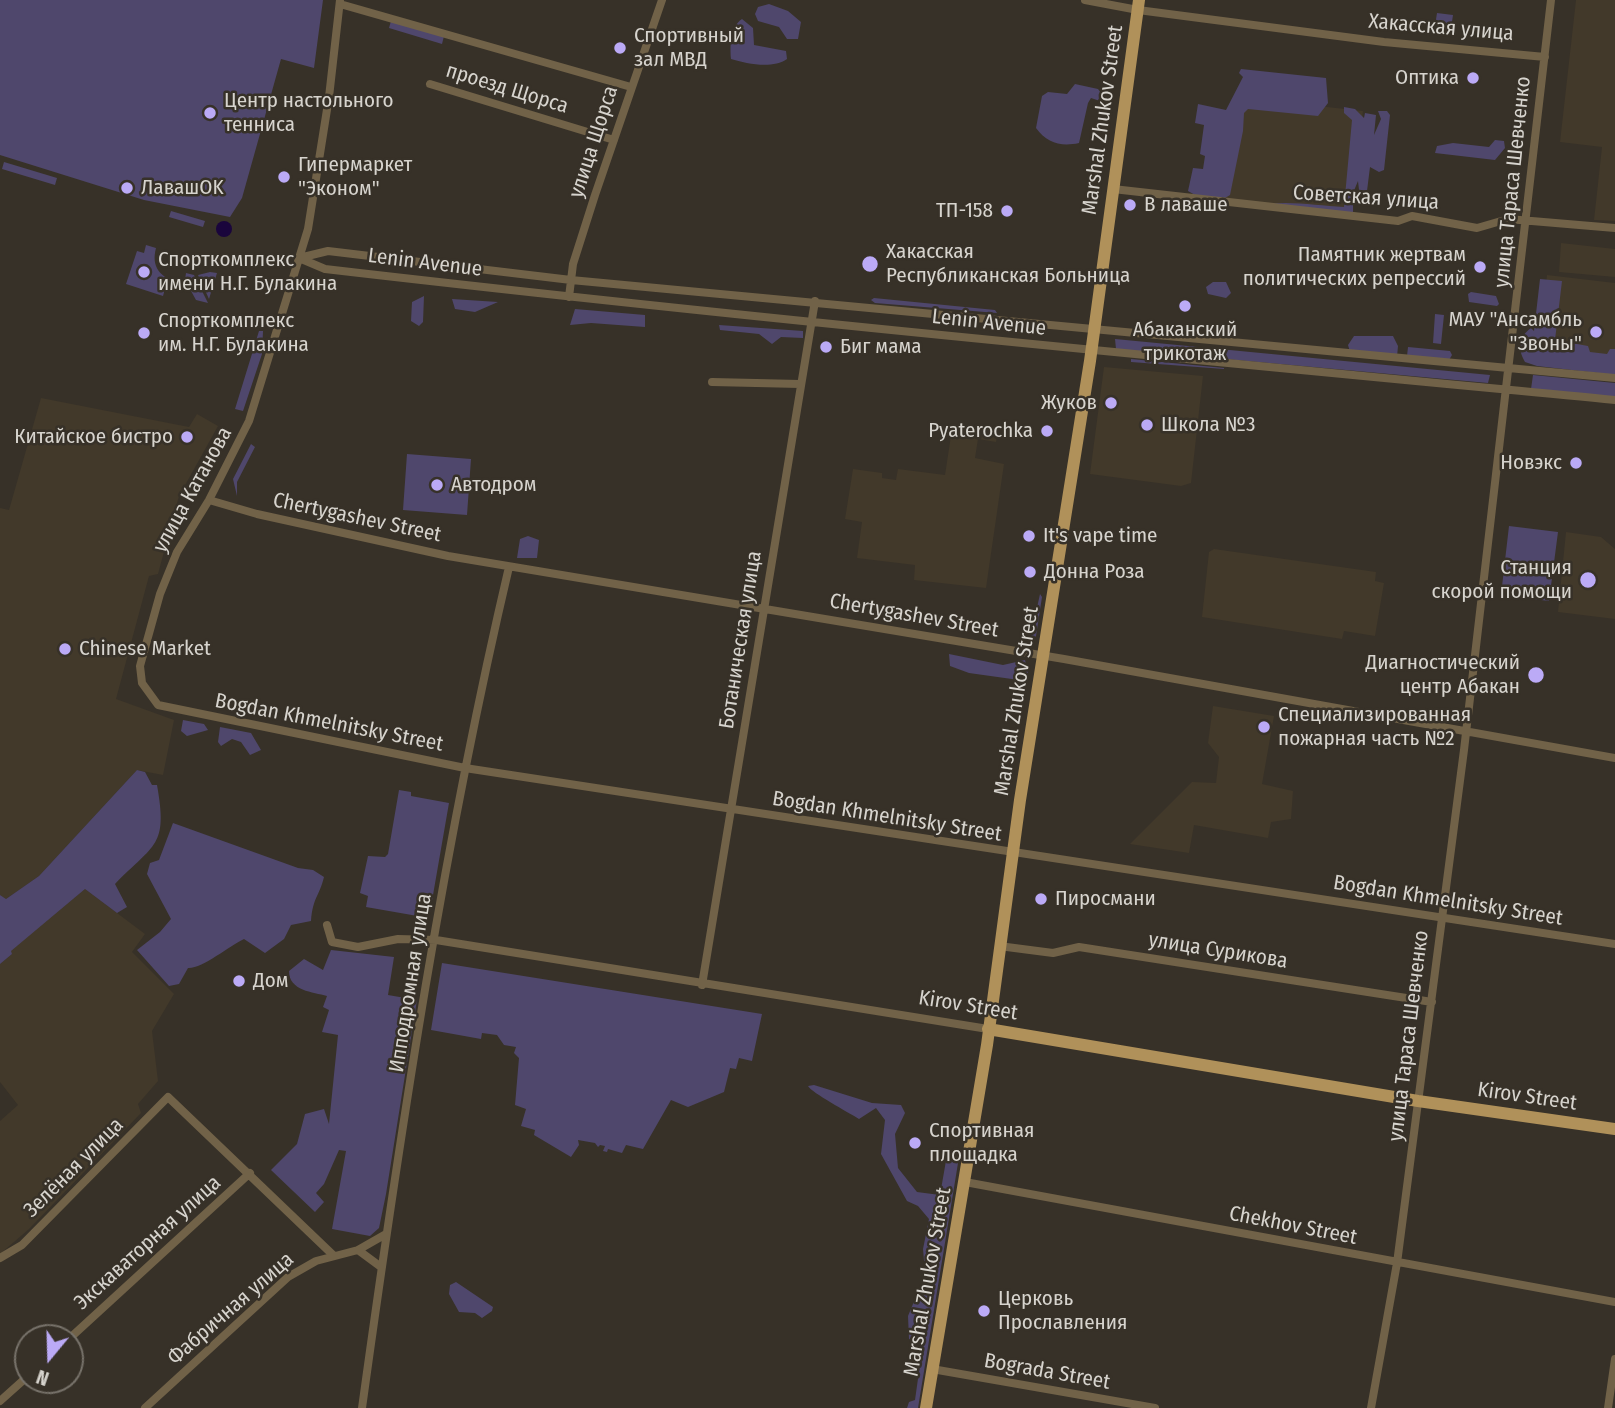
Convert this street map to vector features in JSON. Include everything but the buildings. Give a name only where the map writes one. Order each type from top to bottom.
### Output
[{"type":"main road","name":"Marshal Zhukov Street","points":[[926,1408],[965,1182],[1013,854],[1092,352],[1139,5]]},
{"type":"main road","name":"Kirov Street","points":[[988,1029],[1418,1101],[1615,1129]]},
{"type":"street","name":"улица Щорса","points":[[569,297],[571,280],[614,140],[662,0]]},
{"type":"street","name":"Хакасская улица","points":[[1085,0],[1139,5],[1384,42],[1545,57]]},
{"type":"street","name":"улица Тараса Шевченко","points":[[1371,1408],[1397,1263],[1443,917],[1551,0]]},
{"type":"street","points":[[340,2],[631,87]]},
{"type":"street","name":"улица Катанова","points":[[158,705],[142,683],[140,666],[160,594],[177,552],[209,500],[249,421],[299,258],[316,195],[340,2]]},
{"type":"street","name":"проезд Щорса","points":[[430,84],[614,140]]},
{"type":"street","name":"Советская улица","points":[[1113,189],[1398,221],[1412,216],[1422,217],[1477,228],[1508,219],[1615,228]]},
{"type":"street","name":"Lenin Avenue","points":[[299,258],[328,251],[571,280],[1615,378]]},
{"type":"street","name":"Lenin Avenue","points":[[299,258],[325,269],[569,297],[1092,352],[1615,400]]},
{"type":"street","name":"Ботаническая улица","points":[[702,985],[815,301]]},
{"type":"street","points":[[712,382],[800,384]]},
{"type":"street","name":"Chertygashev Street","points":[[209,500],[316,528],[509,567],[1045,656],[1615,758]]},
{"type":"street","name":"Ипподромная улица","points":[[362,1408],[386,1234],[465,768],[509,567]]},
{"type":"street","name":"Bogdan Khmelnitsky Street","points":[[158,705],[465,768],[731,811],[1615,944]]},
{"type":"street","name":"Kirov Street","points":[[327,925],[332,942],[358,947],[398,939],[436,940],[988,1029]]},
{"type":"street","name":"улица Сурикова","points":[[999,946],[1053,953],[1079,947],[1432,1002]]},
{"type":"street","name":"Зелёная улица","points":[[0,1258],[22,1245],[168,1097],[250,1173]]},
{"type":"street","points":[[250,1173],[333,1255]]},
{"type":"street","name":"Экскаваторная улица","points":[[84,1325],[250,1173]]},
{"type":"street","name":"Chekhov Street","points":[[965,1182],[1615,1303]]},
{"type":"street","name":"Фабричная улица","points":[[145,1408],[288,1277],[333,1255],[358,1250],[386,1234]]},
{"type":"street","points":[[358,1250],[382,1267]]},
{"type":"street","points":[[1608,1408],[1615,1359]]},
{"type":"street","name":"Bograda Street","points":[[932,1369],[1155,1408]]},
{"type":"street","points":[[0,1401],[14,1388]]},
{"type":"shaded area","points":[[0,0],[323,0],[314,68],[281,59],[242,198],[230,217],[144,200],[0,155]]},
{"type":"shaded area","points":[[1576,0],[1615,0],[1615,221],[1594,220],[1602,147],[1560,142]]},
{"type":"shaded area","points":[[769,4],[788,11],[801,22],[798,39],[787,39],[779,27],[758,21],[755,14],[758,7]]},
{"type":"shaded area","points":[[1437,13],[1453,15],[1450,35],[1434,32]]},
{"type":"shaded area","points":[[742,19],[753,28],[754,45],[786,51],[787,59],[767,65],[731,59],[733,31]]},
{"type":"shaded area","points":[[391,21],[444,36],[442,44],[389,28]]},
{"type":"shaded area","points":[[1241,69],[1326,78],[1328,103],[1318,116],[1248,109],[1244,113],[1230,195],[1219,200],[1203,198],[1188,191],[1193,168],[1203,169],[1205,156],[1200,154],[1204,125],[1195,123],[1198,104],[1226,110],[1243,77],[1239,73]]},
{"type":"shaded area","points":[[1075,84],[1098,89],[1104,97],[1100,101],[1091,98],[1088,103],[1079,143],[1055,143],[1036,128],[1042,96],[1048,92],[1067,94]]},
{"type":"shaded area","points":[[1237,97],[1363,111],[1351,214],[1226,202]]},
{"type":"shaded area","points":[[1344,107],[1355,109],[1364,118],[1365,113],[1376,115],[1374,135],[1381,119],[1378,111],[1387,111],[1390,115],[1384,170],[1379,172],[1370,167],[1367,191],[1359,190],[1358,181],[1353,193],[1353,215],[1270,204],[1344,207],[1352,120],[1344,113]]},
{"type":"shaded area","points":[[1495,140],[1504,141],[1505,148],[1495,160],[1435,153],[1437,146],[1453,143],[1489,147]]},
{"type":"shaded area","points":[[4,162],[57,178],[55,185],[2,169]]},
{"type":"shaded area","points":[[171,211],[205,221],[203,227],[169,217]]},
{"type":"shaded area","points":[[224,221],[232,229],[224,237],[216,229]]},
{"type":"shaded area","points":[[1561,243],[1615,249],[1615,277],[1559,272]]},
{"type":"shaded area","name":"Спорткомплекс имени Н.Г. Булакина","points":[[146,245],[156,248],[155,261],[158,270],[177,282],[174,292],[165,289],[163,296],[126,284],[137,251],[144,253]]},
{"type":"shaded area","points":[[186,273],[194,275],[208,303],[196,300],[185,280]]},
{"type":"shaded area","points":[[217,273],[209,299],[198,275]]},
{"type":"shaded area","points":[[1547,275],[1615,283],[1615,367],[1538,359]]},
{"type":"shaded area","points":[[1540,279],[1562,281],[1555,340],[1588,346],[1590,352],[1607,354],[1610,349],[1615,349],[1615,375],[1537,366],[1525,362],[1520,343],[1531,328],[1534,331]]},
{"type":"shaded area","points":[[1213,282],[1226,282],[1231,293],[1226,298],[1208,294],[1206,287]]},
{"type":"shaded area","points":[[1471,292],[1496,296],[1499,304],[1497,306],[1469,302],[1468,294]]},
{"type":"shaded area","points":[[424,296],[423,322],[419,326],[411,321],[412,302]]},
{"type":"shaded area","points":[[874,298],[995,310],[997,313],[875,303],[871,300]]},
{"type":"shaded area","points":[[452,299],[498,302],[475,312],[455,309]]},
{"type":"shaded area","points":[[575,309],[645,315],[645,327],[591,323],[570,325]]},
{"type":"shaded area","points":[[1435,314],[1444,315],[1441,344],[1433,343]]},
{"type":"shaded area","points":[[719,325],[803,331],[803,338],[781,337],[772,344],[759,334],[720,330]]},
{"type":"shaded area","points":[[259,331],[263,331],[262,354],[243,411],[235,409]]},
{"type":"shaded area","points":[[1354,336],[1393,336],[1398,346],[1397,357],[1350,352],[1348,345]]},
{"type":"shaded area","points":[[1115,339],[1490,375],[1488,383],[1116,349]]},
{"type":"shaded area","points":[[1408,347],[1450,351],[1452,355],[1449,360],[1407,356]]},
{"type":"shaded area","points":[[1131,359],[1224,368],[1224,369],[1131,362]]},
{"type":"shaded area","name":"Школа №3","points":[[1104,367],[1203,376],[1191,483],[1181,486],[1090,474]]},
{"type":"shaded area","points":[[1533,375],[1615,383],[1615,397],[1531,389]]},
{"type":"shaded area","name":"Chinese Market","points":[[41,398],[189,427],[197,414],[218,426],[179,496],[158,574],[149,576],[116,699],[174,720],[163,775],[137,770],[39,876],[6,899],[0,895],[0,508],[9,510]]},
{"type":"shaded area","points":[[952,429],[997,437],[996,442],[978,439],[975,458],[1004,464],[986,588],[914,580],[915,565],[857,558],[862,522],[845,519],[853,469],[882,473],[882,478],[896,480],[898,469],[945,475]]},
{"type":"shaded area","points":[[251,444],[255,447],[237,482],[237,496],[233,479]]},
{"type":"shaded area","name":"Автодром","points":[[407,454],[471,459],[467,515],[403,510]]},
{"type":"shaded area","points":[[1509,526],[1558,532],[1549,601],[1501,595]]},
{"type":"shaded area","name":"Станция скорой помощи","points":[[1566,532],[1601,537],[1615,549],[1615,619],[1558,612]]},
{"type":"shaded area","points":[[528,536],[539,540],[537,558],[517,558],[520,539]]},
{"type":"shaded area","points":[[1214,549],[1376,572],[1375,581],[1384,583],[1375,636],[1344,631],[1342,639],[1202,617],[1209,552]]},
{"type":"shaded area","points":[[1040,594],[1042,597],[1036,636],[1033,639],[1031,635]]},
{"type":"shaded area","points":[[949,654],[1003,665],[1025,660],[1028,673],[1019,680],[969,673],[950,666]]},
{"type":"shaded area","points":[[1213,706],[1274,716],[1262,784],[1293,791],[1291,819],[1271,822],[1268,838],[1194,825],[1189,853],[1130,844],[1192,782],[1216,783],[1219,757],[1208,743]]},
{"type":"shaded area","points":[[183,720],[204,724],[208,730],[187,736],[181,731]]},
{"type":"shaded area","points":[[220,727],[251,733],[261,750],[250,755],[241,742],[232,739],[221,746],[218,742]]},
{"type":"shaded area","points":[[137,770],[145,772],[152,785],[157,785],[161,821],[159,833],[149,851],[115,884],[127,907],[117,913],[85,889],[11,951],[12,954],[0,964],[0,895],[6,899],[39,876]]},
{"type":"shaded area","points":[[399,790],[411,792],[411,796],[449,803],[429,918],[366,907],[368,896],[360,893],[368,856],[385,857],[388,854]]},
{"type":"shaded area","points":[[173,823],[298,868],[313,870],[324,877],[311,921],[291,925],[284,939],[265,953],[244,939],[208,961],[188,968],[179,984],[169,986],[137,950],[160,932],[171,919],[147,874],[150,863],[159,860]]},
{"type":"shaded area","points":[[85,889],[145,934],[132,952],[174,994],[152,1031],[158,1081],[138,1104],[141,1113],[29,1229],[0,1254],[0,1121],[18,1105],[0,1082],[0,964],[12,954],[10,951]]},
{"type":"shaded area","points":[[331,950],[394,957],[388,995],[417,1000],[386,1194],[379,1228],[370,1236],[332,1229],[346,1151],[339,1150],[324,1184],[316,1193],[324,1202],[315,1212],[271,1170],[297,1144],[305,1114],[324,1109],[329,1124],[338,1035],[322,1032],[329,1010],[323,1007],[327,996],[297,987],[290,978],[289,971],[304,959],[323,970]]},
{"type":"shaded area","points":[[442,963],[762,1014],[752,1061],[739,1058],[736,1069],[730,1068],[724,1092],[688,1107],[671,1100],[643,1149],[626,1145],[622,1153],[608,1149],[607,1152],[603,1151],[605,1146],[598,1147],[595,1143],[578,1140],[579,1145],[571,1157],[534,1135],[535,1130],[521,1126],[526,1109],[515,1105],[519,1058],[514,1053],[516,1047],[504,1045],[497,1035],[482,1033],[481,1039],[431,1030]]},
{"type":"shaded area","points":[[814,1085],[872,1103],[901,1105],[905,1113],[895,1134],[898,1168],[917,1192],[940,1195],[947,1155],[953,1149],[959,1157],[918,1408],[907,1408],[909,1402],[915,1400],[923,1343],[909,1339],[908,1316],[915,1299],[926,1284],[923,1249],[929,1219],[918,1206],[907,1201],[881,1154],[885,1120],[876,1108],[859,1119],[808,1086]]},
{"type":"shaded area","points":[[456,1282],[493,1307],[492,1311],[482,1318],[475,1313],[459,1312],[449,1294],[450,1285]]},
{"type":"place","name":"Спортивный зал МВД","points":[[620,48]]},
{"type":"place","name":"Оптика","points":[[1473,78]]},
{"type":"place","name":"Центр настольного тенниса","points":[[210,113]]},
{"type":"place","name":"Гипермаркет \"Эконом\"","points":[[284,177]]},
{"type":"place","name":"ЛавашOK","points":[[127,188]]},
{"type":"place","name":"В лаваше","points":[[1130,205]]},
{"type":"place","name":"ТП-158","points":[[1007,211]]},
{"type":"place","name":"Хакасская Республиканская Больница","points":[[870,264]]},
{"type":"place","name":"Памятник жертвам политических репрессий","points":[[1480,267]]},
{"type":"place","name":"Спорткомплекс имени Н.Г. Булакина","points":[[144,272]]},
{"type":"place","name":"Абаканский трикотаж","points":[[1185,306]]},
{"type":"place","name":"МАУ \"Ансамбль \"Звоны\"","points":[[1596,332]]},
{"type":"place","name":"Спорткомплекс им. Н.Г. Булакина","points":[[144,333]]},
{"type":"place","name":"Биг мама","points":[[826,347]]},
{"type":"place","name":"Жуков","points":[[1111,403]]},
{"type":"place","name":"Школа №3","points":[[1147,425]]},
{"type":"place","name":"Pyaterochka","points":[[1047,431]]},
{"type":"place","name":"Китайское бистро","points":[[187,437]]},
{"type":"place","name":"Новэкс","points":[[1576,463]]},
{"type":"place","name":"Автодром","points":[[437,485]]},
{"type":"place","name":"It's vape time","points":[[1029,536]]},
{"type":"place","name":"Донна Роза","points":[[1030,572]]},
{"type":"place","name":"Станция скорой помощи","points":[[1588,580]]},
{"type":"place","name":"Chinese Market","points":[[65,649]]},
{"type":"place","name":"Диагностический центр Абакан","points":[[1536,675]]},
{"type":"place","name":"Специализированная пожарная часть №2","points":[[1264,727]]},
{"type":"place","name":"Пиросмани","points":[[1041,899]]},
{"type":"place","name":"Дом","points":[[239,981]]},
{"type":"place","name":"Спортивная площадка","points":[[915,1143]]},
{"type":"place","name":"Церковь Прославления","points":[[984,1311]]}]
